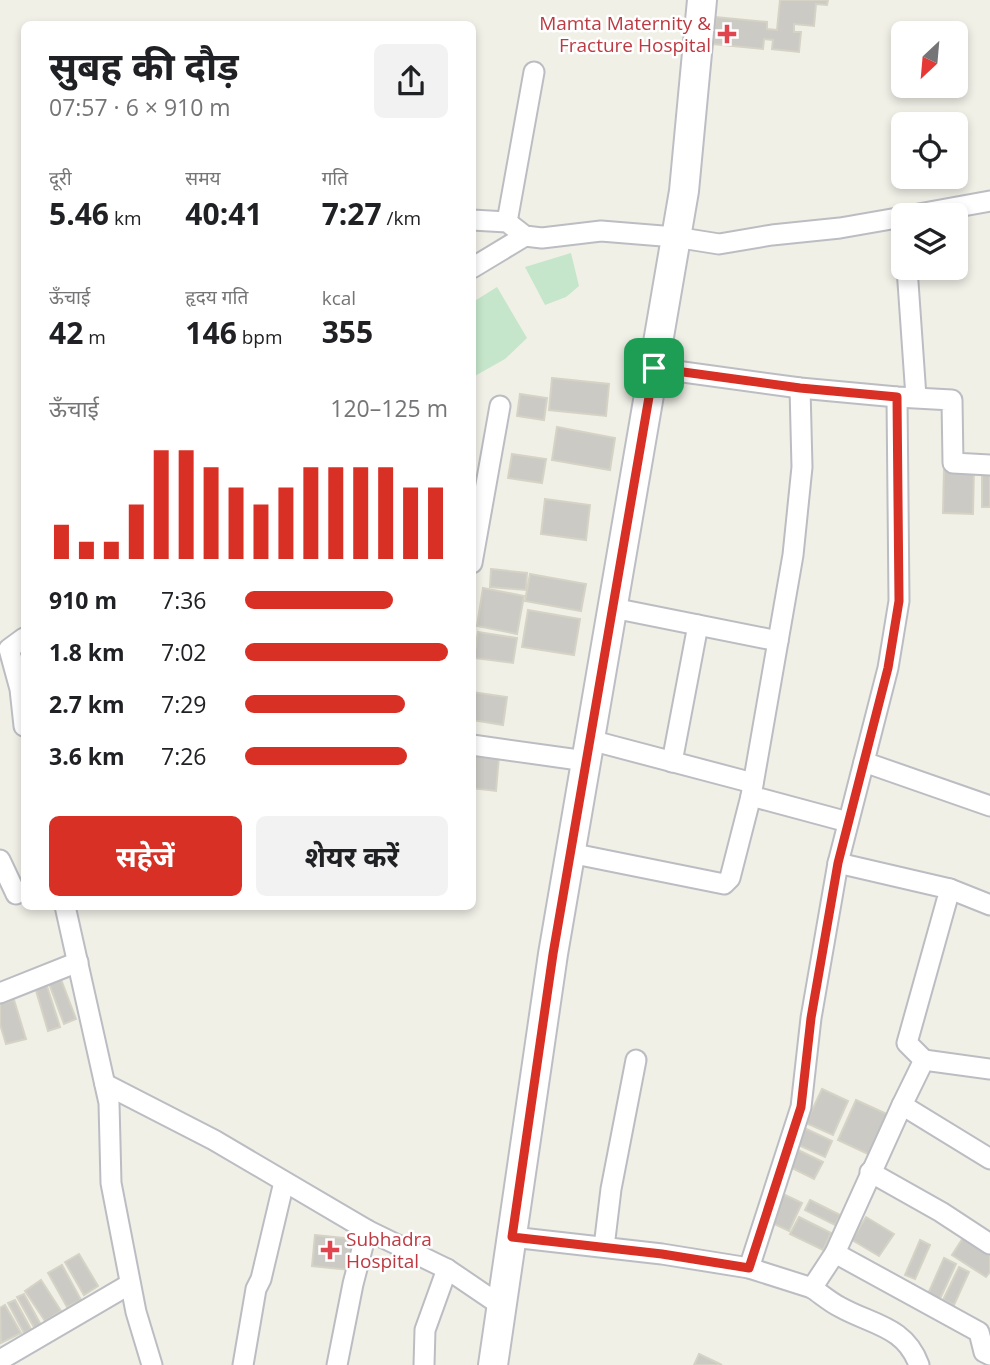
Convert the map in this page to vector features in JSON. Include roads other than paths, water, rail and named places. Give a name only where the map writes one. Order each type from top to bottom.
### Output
[{"type":"main road","points":[[493,1365],[551,968],[684,191],[702,0]]},
{"type":"street","points":[[507,222],[534,72]]},
{"type":"street","points":[[968,205],[990,201]]},
{"type":"street","points":[[476,220],[507,222],[525,236],[542,238],[601,230],[719,244],[772,235],[841,229],[891,219]]},
{"type":"street","points":[[476,266],[525,236]]},
{"type":"street","points":[[749,1268],[801,1107],[811,1018],[838,863],[888,668],[899,601],[907,280]]},
{"type":"street","points":[[654,368],[800,388],[952,400],[953,463],[990,465]]},
{"type":"street","points":[[570,853],[724,884],[730,878],[752,789],[793,555],[802,467],[800,388]]},
{"type":"street","points":[[476,541],[500,406]]},
{"type":"street","points":[[613,608],[778,641]]},
{"type":"street","points":[[672,762],[698,625]]},
{"type":"street","points":[[21,640],[9,649],[21,698]]},
{"type":"street","points":[[476,745],[588,751],[672,762],[848,822]]},
{"type":"street","points":[[864,762],[990,806]]},
{"type":"street","points":[[0,859],[14,895]]},
{"type":"street","points":[[838,863],[950,889],[990,905]]},
{"type":"street","points":[[950,889],[907,1043],[924,1060],[990,1069]]},
{"type":"street","points":[[66,910],[109,1102],[111,1183],[136,1312],[152,1365]]},
{"type":"street","points":[[0,993],[78,962]]},
{"type":"street","points":[[604,1247],[611,1189],[636,1060]]},
{"type":"street","points":[[812,1288],[835,1253],[870,1172],[924,1060]]},
{"type":"street","points":[[105,1084],[214,1140],[367,1230],[447,1269],[500,1305]]},
{"type":"street","points":[[902,1105],[990,1159]]},
{"type":"street","points":[[870,1172],[941,1212],[990,1244]]},
{"type":"street","points":[[243,1365],[256,1289],[261,1279],[284,1182]]},
{"type":"street","points":[[337,1365],[367,1230]]},
{"type":"street","points":[[512,1237],[662,1254],[749,1268],[812,1288],[840,1308],[893,1330],[915,1353],[919,1365]]},
{"type":"street","points":[[835,1253],[979,1332],[984,1352],[990,1355]]},
{"type":"street","points":[[424,1365],[425,1330],[447,1269]]},
{"type":"street","points":[[0,1360],[130,1283]]},
{"type":"place","name":"Mamta Maternity & Fracture Hospital","points":[[727,34]]},
{"type":"place","name":"Subhadra Hospital","points":[[330,1250]]}]
